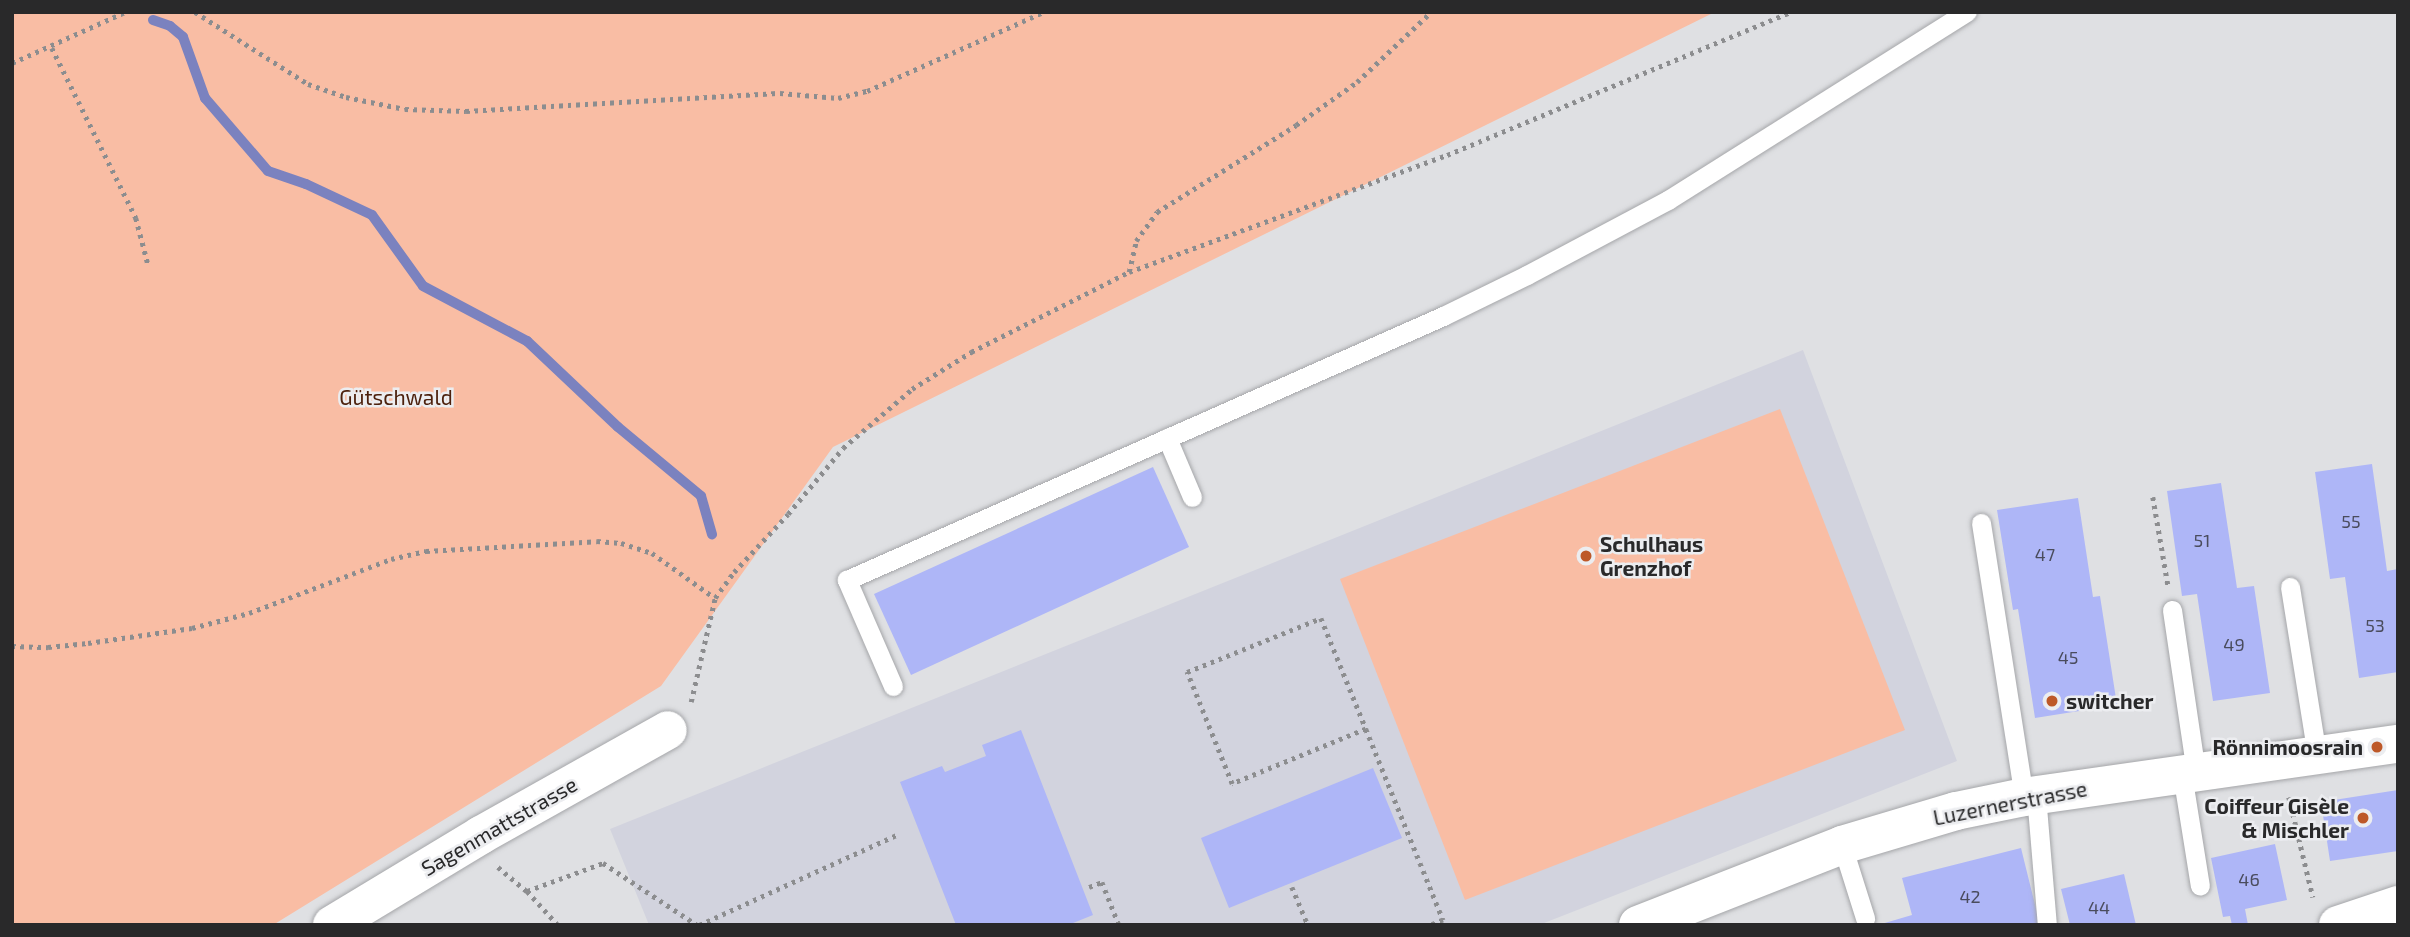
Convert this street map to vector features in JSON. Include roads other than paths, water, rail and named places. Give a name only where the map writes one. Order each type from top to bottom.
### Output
[{"type":"main road","name":"Sagenmattstrasse","points":[[332,925],[469,842],[668,730]]},
{"type":"main road","name":"Luzernerstrasse","points":[[1638,925],[1842,845],[1922,819],[2030,796],[2398,744]]},
{"type":"main road","points":[[2326,911],[2398,905]]},
{"type":"lane","points":[[893,686],[846,580],[1443,316],[1563,256],[1668,200],[1967,12]]},
{"type":"lane","points":[[1167,438],[1192,497]]},
{"type":"lane","points":[[1981,523],[2030,796],[2047,925]]},
{"type":"lane","points":[[2290,587],[2317,756]]},
{"type":"lane","points":[[2172,610],[2200,886]]},
{"type":"lane","points":[[1842,845],[1864,918]]},
{"type":"waterway","points":[[153,20],[170,26],[183,37],[205,98],[268,171],[306,184],[372,215],[423,286],[527,341],[618,427],[701,496],[712,534]]},
{"type":"place","name":"Schulhaus Grenzhof","points":[[1586,556]]},
{"type":"place","name":"switcher","points":[[2052,701]]},
{"type":"place","name":"Rönnimoosrain","points":[[2377,747]]},
{"type":"place","name":"Coiffeur Gisèle & Mischler","points":[[2363,818]]},
{"type":"park label","name":"Gütschwald","points":[[396,397]]}]
